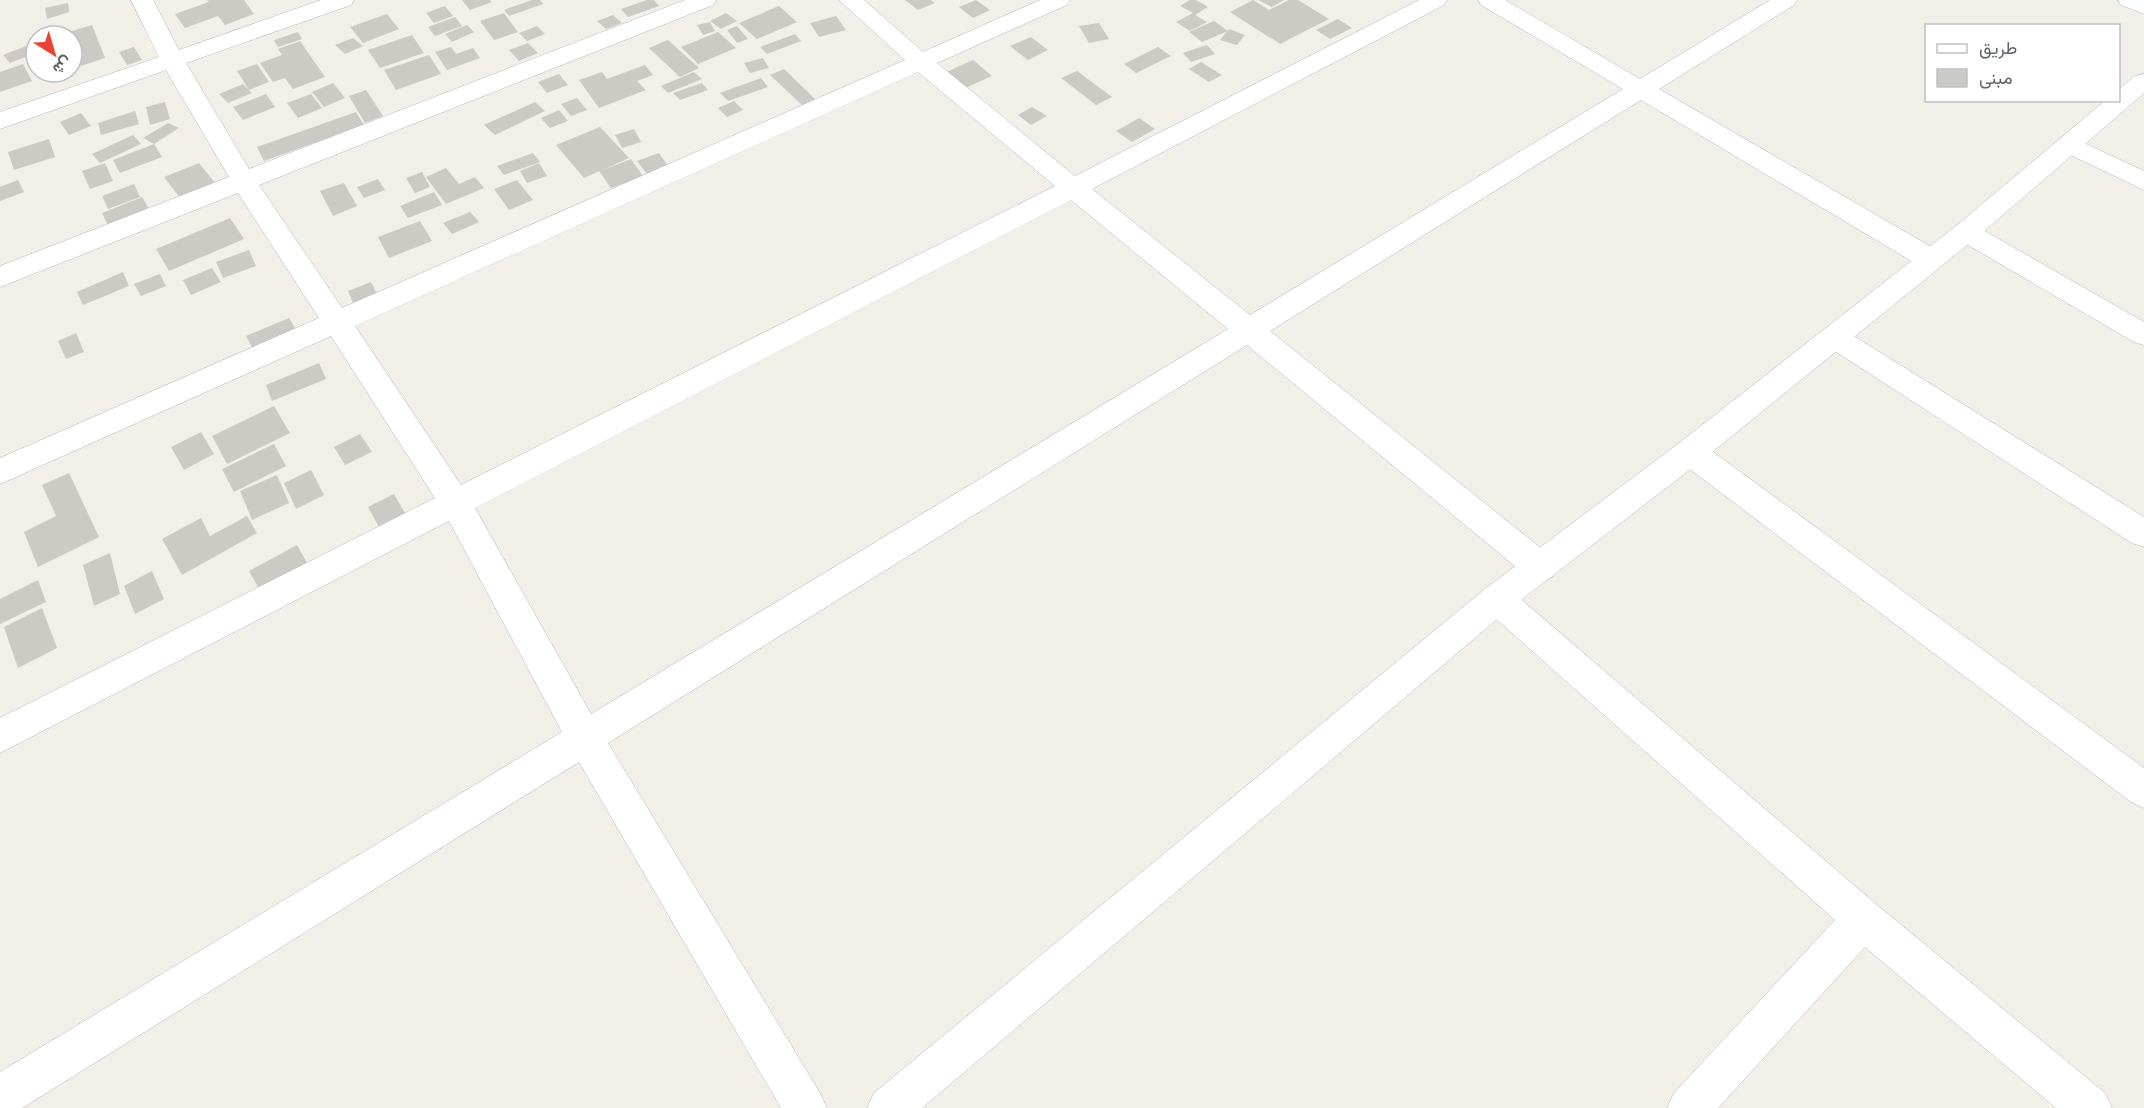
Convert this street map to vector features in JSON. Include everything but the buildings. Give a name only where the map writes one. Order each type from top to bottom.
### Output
[{"type":"street","points":[[142,0],[171,61],[242,182],[337,321],[454,502],[585,738],[805,1108]]},
{"type":"street","points":[[0,121],[343,0]]},
{"type":"street","points":[[0,277],[705,0]]},
{"type":"street","points":[[850,0],[1075,189],[1540,567]]},
{"type":"street","points":[[0,472],[1059,0]]},
{"type":"street","points":[[0,736],[454,502],[1075,189],[1436,0]]},
{"type":"street","points":[[1489,0],[1930,259]]},
{"type":"street","points":[[0,1097],[1786,0]]},
{"type":"street","points":[[2129,0],[2144,7]]},
{"type":"street","points":[[2120,101],[2144,81]]},
{"type":"street","points":[[889,1108],[1497,599],[1690,452],[1966,232],[2119,102]]},
{"type":"street","points":[[2069,144],[2144,182]]},
{"type":"street","points":[[1966,232],[2144,335]]},
{"type":"street","points":[[1834,337],[2144,534]]},
{"type":"street","points":[[1690,452],[2144,790]]},
{"type":"street","points":[[1497,599],[1863,919],[2090,1108]]},
{"type":"street","points":[[1689,1108],[1863,919]]}]
